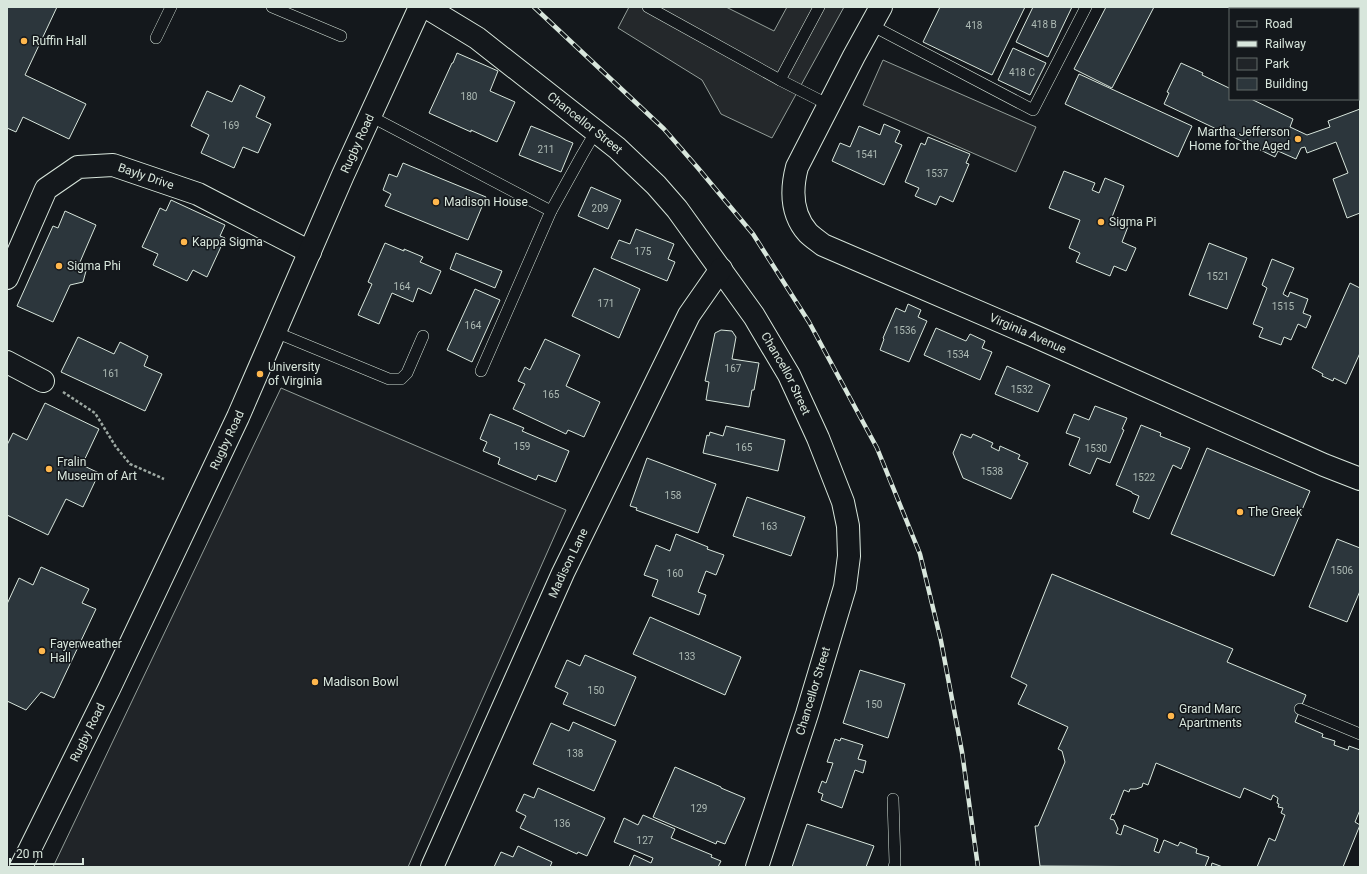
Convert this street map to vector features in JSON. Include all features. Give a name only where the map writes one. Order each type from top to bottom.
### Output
[{"type":"street","name":"Rugby Road","points":[[21,867],[109,689],[238,417],[370,116],[420,7]]},
{"type":"street","name":"Chancellor Street","points":[[426,7],[477,38],[617,148],[656,185],[721,268],[754,316],[789,375],[821,445],[843,502],[848,526],[849,556],[844,587],[807,714],[757,867]]},
{"type":"street","name":"Virginia Avenue","points":[[876,16],[797,167],[793,182],[793,201],[798,216],[808,233],[823,245],[1032,335],[1324,465],[1360,479]]},
{"type":"street","name":"Bayly Drive","points":[[7,278],[46,189],[78,167],[113,165],[198,194],[310,252]]},
{"type":"street","name":"Madison Lane","points":[[432,867],[563,573],[689,315],[721,268]]},
{"type":"street","points":[[7,362],[43,381]]},
{"type":"lane","points":[[156,38],[171,7]]},
{"type":"lane","points":[[272,7],[341,36]]},
{"type":"lane","points":[[648,7],[780,80],[824,114]]},
{"type":"lane","points":[[780,80],[819,7]]},
{"type":"lane","points":[[876,16],[1033,110],[1086,7]]},
{"type":"lane","points":[[370,116],[551,211]]},
{"type":"lane","points":[[482,371],[551,211],[596,131]]},
{"type":"lane","points":[[275,332],[389,379],[401,379],[407,373],[422,336]]},
{"type":"lane","points":[[1300,709],[1360,734]]},
{"type":"lane","points":[[893,799],[894,867]]},
{"type":"path","points":[[43,381],[68,394],[95,413],[116,447],[130,464],[164,479]]},
{"type":"green space","name":"Madison Bowl","points":[[281,388],[566,510],[408,867],[53,867]]},
{"type":"shaded area","points":[[629,7],[726,7],[774,31],[787,7],[844,7],[772,138],[721,114],[702,80],[618,28]]},
{"type":"shaded area","points":[[883,60],[1036,127],[1016,172],[863,105]]},
{"type":"building","name":"Ruffin Hall","points":[[7,7],[57,7],[25,75],[86,104],[69,139],[23,117],[16,132],[7,128]]},
{"type":"building","points":[[940,7],[1025,7],[992,75],[923,42]]},
{"type":"building","points":[[1033,7],[1072,7],[1048,57],[1016,42]]},
{"type":"building","points":[[1106,7],[1154,7],[1112,88],[1074,69]]},
{"type":"building","points":[[1013,48],[1046,63],[1030,95],[998,80]]},
{"type":"building","points":[[457,53],[498,71],[490,91],[515,102],[497,142],[429,113]]},
{"type":"building","name":"Martha Jefferson Home for the Aged","points":[[1181,63],[1203,73],[1202,75],[1229,88],[1229,100],[1253,100],[1293,119],[1290,127],[1307,135],[1330,127],[1328,121],[1360,109],[1360,213],[1347,218],[1333,179],[1348,173],[1336,142],[1307,153],[1305,147],[1301,148],[1296,159],[1278,151],[1275,157],[1164,104],[1169,93],[1167,92]]},
{"type":"building","points":[[1079,74],[1192,126],[1178,157],[1065,104]]},
{"type":"building","points":[[240,85],[265,97],[256,117],[271,124],[258,153],[243,147],[234,168],[201,153],[209,135],[191,126],[207,91],[232,102]]},
{"type":"building","points":[[884,124],[900,131],[895,142],[902,145],[884,185],[832,161],[840,143],[850,147],[859,126],[880,135]]},
{"type":"building","points":[[531,126],[573,143],[561,172],[519,155]]},
{"type":"building","points":[[928,137],[970,154],[966,163],[969,164],[953,202],[940,196],[936,205],[915,196],[919,188],[905,182],[921,143],[925,145]]},
{"type":"building","name":"Madison House","points":[[403,163],[486,197],[468,240],[385,206],[391,194],[383,190],[389,174],[397,177]]},
{"type":"building","name":"Sigma Pi","points":[[1064,171],[1095,183],[1092,190],[1099,193],[1105,178],[1124,186],[1112,217],[1129,224],[1122,242],[1136,248],[1126,271],[1114,266],[1110,276],[1076,262],[1080,253],[1069,248],[1080,220],[1049,208]]},
{"type":"building","points":[[591,187],[621,200],[608,229],[578,216]]},
{"type":"building","name":"Kappa Sigma","points":[[171,200],[225,225],[220,236],[225,238],[207,277],[193,270],[187,281],[153,265],[158,254],[142,247],[160,208],[166,211]]},
{"type":"building","name":"Sigma Phi","points":[[65,211],[96,225],[80,262],[86,271],[83,282],[70,285],[53,322],[17,306],[53,226],[58,228]]},
{"type":"building","points":[[636,229],[674,244],[668,259],[675,262],[667,281],[611,258],[619,240],[630,244]]},
{"type":"building","points":[[385,243],[423,257],[420,262],[441,271],[431,294],[418,288],[413,302],[392,293],[379,324],[358,315],[372,284],[368,282]]},
{"type":"building","points":[[1209,243],[1247,258],[1227,309],[1189,295]]},
{"type":"building","points":[[456,253],[502,271],[495,288],[450,269]]},
{"type":"building","points":[[1272,259],[1294,268],[1283,294],[1288,297],[1290,292],[1308,299],[1303,313],[1311,316],[1306,328],[1298,324],[1291,340],[1284,337],[1281,345],[1259,337],[1263,328],[1253,324],[1267,288],[1262,285]]},
{"type":"building","points":[[594,268],[640,289],[619,338],[572,316]]},
{"type":"building","points":[[1350,283],[1360,288],[1360,353],[1346,384],[1334,378],[1333,381],[1322,376],[1323,374],[1312,368]]},
{"type":"building","points":[[475,289],[500,300],[472,362],[447,350]]},
{"type":"building","points":[[908,304],[921,310],[918,317],[927,321],[909,362],[880,350],[884,339],[883,338],[896,308],[905,312]]},
{"type":"building","points":[[936,328],[966,341],[970,334],[985,341],[982,348],[992,352],[980,380],[924,355]]},
{"type":"building","points":[[721,330],[732,331],[736,337],[732,359],[759,363],[749,407],[706,400],[709,382],[705,381],[715,333]]},
{"type":"building","points":[[78,337],[114,354],[120,342],[148,356],[144,366],[162,374],[145,411],[61,372]]},
{"type":"building","points":[[545,339],[580,355],[566,386],[600,402],[584,437],[568,430],[566,434],[513,409],[525,384],[518,381],[525,367],[530,370]]},
{"type":"building","points":[[1007,366],[1050,385],[1038,412],[995,394]]},
{"type":"building","name":"Fralin Museum of Art","points":[[45,403],[99,429],[82,465],[99,473],[83,507],[66,499],[48,535],[7,515],[7,445],[13,433],[27,440]]},
{"type":"building","points":[[1095,406],[1127,418],[1122,429],[1124,430],[1110,463],[1097,458],[1090,474],[1069,465],[1080,438],[1066,433],[1074,414],[1089,420]]},
{"type":"building","points":[[490,414],[524,428],[522,431],[569,451],[556,482],[538,475],[536,480],[498,464],[500,458],[483,451],[487,442],[480,439]]},
{"type":"building","points":[[1141,425],[1161,433],[1160,436],[1190,448],[1181,469],[1173,465],[1149,519],[1133,512],[1139,496],[1116,485]]},
{"type":"building","points":[[726,426],[785,440],[778,471],[703,453],[707,435],[709,436],[710,432],[723,436]]},
{"type":"building","points":[[961,434],[971,438],[973,434],[993,443],[991,447],[999,451],[1000,446],[1020,455],[1018,459],[1028,463],[1011,499],[963,478],[953,453]]},
{"type":"building","name":"The Greek","points":[[1207,448],[1310,491],[1274,576],[1171,534]]},
{"type":"building","points":[[647,458],[716,484],[698,533],[636,510],[637,508],[630,506]]},
{"type":"building","points":[[747,497],[805,517],[791,556],[733,536]]},
{"type":"building","points":[[676,534],[708,547],[707,549],[724,555],[716,575],[706,571],[698,592],[706,595],[699,615],[652,596],[658,580],[644,575],[656,545],[670,551]]},
{"type":"building","points":[[1337,539],[1360,548],[1360,591],[1347,622],[1309,607]]},
{"type":"building","name":"Fayerweather Hall","points":[[41,567],[89,589],[82,603],[96,609],[54,698],[41,692],[26,710],[7,701],[7,604],[19,578],[33,585]]},
{"type":"building","name":"Grand Marc Apartments","points":[[1052,574],[1233,649],[1227,662],[1306,695],[1295,722],[1323,734],[1322,737],[1335,741],[1334,745],[1348,750],[1349,746],[1360,750],[1360,810],[1355,822],[1360,825],[1343,867],[1257,867],[1269,838],[1275,841],[1285,815],[1281,813],[1283,808],[1278,807],[1278,798],[1273,795],[1271,800],[1244,788],[1240,798],[1156,763],[1148,785],[1143,783],[1142,787],[1130,789],[1129,792],[1124,790],[1114,815],[1112,814],[1110,819],[1114,820],[1118,829],[1116,833],[1121,835],[1124,825],[1158,839],[1154,851],[1159,853],[1164,840],[1178,846],[1180,842],[1197,849],[1196,853],[1209,857],[1205,867],[1040,866],[1035,826],[1038,826],[1065,762],[1062,751],[1058,749],[1068,727],[1018,704],[1027,685],[1011,677]]},
{"type":"building","points":[[650,617],[741,657],[725,695],[633,654]]},
{"type":"building","points":[[585,655],[636,677],[615,726],[563,704],[568,693],[555,687],[567,660],[580,666]]},
{"type":"building","points":[[860,670],[905,684],[888,738],[843,723]]},
{"type":"building","points":[[573,722],[616,741],[594,791],[533,764],[551,723],[569,731]]},
{"type":"building","points":[[841,738],[863,745],[858,759],[866,761],[863,773],[855,770],[842,808],[821,800],[823,794],[818,792],[822,781],[826,783],[833,763],[827,762],[835,739],[840,741]]},
{"type":"building","points":[[675,767],[745,798],[725,844],[717,841],[716,844],[653,817]]},
{"type":"building","points":[[538,788],[605,818],[587,856],[578,852],[577,854],[520,828],[526,816],[516,811],[524,794],[534,798]]},
{"type":"building","points":[[643,815],[675,829],[671,838],[712,855],[711,857],[721,861],[718,867],[629,867],[634,855],[651,863],[653,858],[614,842],[624,818],[638,825]]},
{"type":"building","points":[[807,824],[874,846],[866,867],[792,867]]},
{"type":"building","points":[[518,846],[552,862],[550,867],[494,867],[501,852],[513,857]]},
{"type":"building","points":[[1212,863],[1223,867],[1211,867]]},
{"type":"railway","points":[[534,7],[664,129],[753,234],[809,322],[877,448],[920,554],[941,641],[962,752],[978,867]]},
{"type":"place","name":"Ruffin Hall","points":[[24,41]]},
{"type":"place","name":"Martha Jefferson Home for the Aged","points":[[1298,139]]},
{"type":"place","name":"Madison House","points":[[436,202]]},
{"type":"place","name":"Sigma Pi","points":[[1101,222]]},
{"type":"place","name":"Kappa Sigma","points":[[184,242]]},
{"type":"place","name":"Sigma Phi","points":[[59,266]]},
{"type":"place","name":"University of Virginia","points":[[260,374]]},
{"type":"place","name":"Fralin Museum of Art","points":[[49,469]]},
{"type":"place","name":"The Greek","points":[[1240,512]]},
{"type":"place","name":"Fayerweather Hall","points":[[42,651]]},
{"type":"place","name":"Madison Bowl","points":[[315,682]]},
{"type":"place","name":"Grand Marc Apartments","points":[[1171,716]]}]
